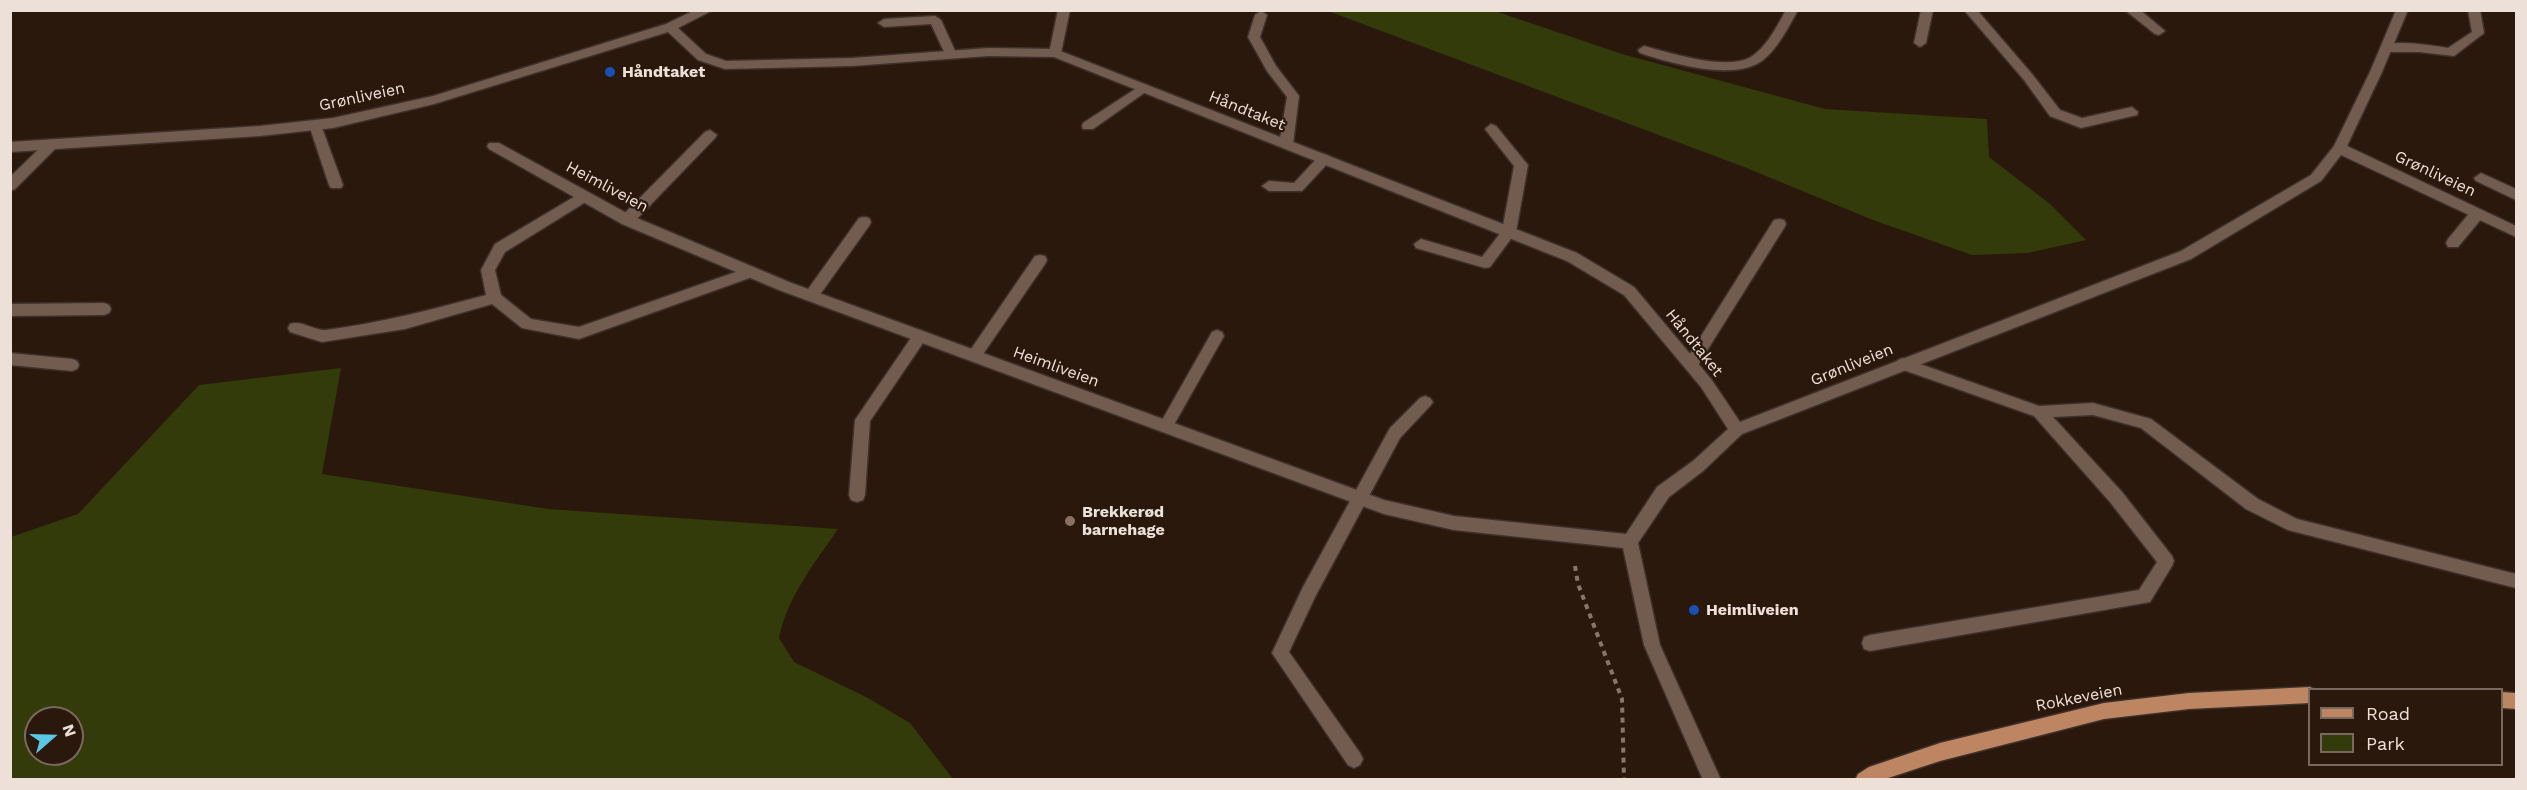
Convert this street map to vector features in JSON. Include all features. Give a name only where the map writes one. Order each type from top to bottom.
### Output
[{"type":"main road","name":"Rokkeveien","points":[[1875,777],[1940,752],[2104,711],[2189,701],[2308,695]]},
{"type":"street","name":"Grønliveien","points":[[10,147],[260,131],[315,125],[434,100],[670,27],[707,10]]},
{"type":"street","points":[[1055,53],[1065,10]]},
{"type":"street","points":[[1644,50],[1675,60],[1728,65],[1752,62],[1776,38],[1792,10]]},
{"type":"street","points":[[1920,43],[1927,10]]},
{"type":"street","points":[[1970,10],[2028,77],[2055,113],[2081,123],[2132,112]]},
{"type":"street","points":[[2131,10],[2159,31]]},
{"type":"street","name":"Grønliveien","points":[[1630,542],[1663,492],[1698,466],[1737,430],[2186,255],[2316,178],[2340,147],[2387,48],[2402,10]]},
{"type":"street","points":[[2387,48],[2419,48],[2450,53],[2478,33],[2474,10]]},
{"type":"street","points":[[1261,15],[1254,37],[1271,68],[1293,96],[1286,144]]},
{"type":"street","points":[[884,23],[935,21],[951,55]]},
{"type":"street","name":"Håndtaket","points":[[670,27],[702,57],[725,65],[818,63],[988,52],[1055,53],[1572,257],[1629,291],[1691,364],[1737,430]]},
{"type":"street","points":[[1088,126],[1143,88]]},
{"type":"street","points":[[315,125],[336,185]]},
{"type":"street","points":[[1421,244],[1485,263],[1509,232],[1521,165],[1491,129]]},
{"type":"street","points":[[627,220],[710,135]]},
{"type":"street","points":[[10,186],[51,145]]},
{"type":"street","name":"Heimliveien","points":[[494,146],[627,220],[811,297],[1384,507],[1454,523],[1630,542]]},
{"type":"street","name":"Grønliveien","points":[[2340,147],[2517,232]]},
{"type":"street","points":[[1269,186],[1297,188],[1324,159]]},
{"type":"street","points":[[2481,178],[2517,195]]},
{"type":"street","points":[[584,196],[500,248],[488,270],[494,298],[527,324],[579,333],[750,272]]},
{"type":"street","points":[[2453,243],[2477,214]]},
{"type":"street","points":[[811,297],[864,222]]},
{"type":"street","points":[[1691,364],[1779,224]]},
{"type":"street","points":[[974,356],[1040,260]]},
{"type":"street","points":[[295,328],[322,336],[405,323],[494,298]]},
{"type":"street","points":[[10,310],[104,309]]},
{"type":"street","points":[[857,495],[863,420],[920,336]]},
{"type":"street","points":[[1166,426],[1217,336]]},
{"type":"street","points":[[10,359],[72,364]]},
{"type":"street","points":[[1903,364],[2039,412],[2093,409],[2146,423],[2252,504],[2294,525],[2517,581]]},
{"type":"street","points":[[1354,759],[1280,653],[1395,433],[1425,402]]},
{"type":"street","points":[[1870,643],[2144,597],[2166,561],[2116,496],[2039,412]]},
{"type":"street","points":[[1630,542],[1652,645],[1712,780]]},
{"type":"path","points":[[1570,537],[1578,584],[1622,699],[1624,780]]},
{"type":"green space","points":[[1328,11],[1495,11],[1622,54],[1825,109],[1987,119],[1989,157],[2050,204],[2086,240],[2028,253],[1972,255],[1873,220],[1744,167]]},
{"type":"green space","points":[[341,368],[322,474],[548,509],[838,529],[795,594],[779,638],[794,662],[868,698],[910,723],[953,779],[11,779],[11,537],[78,514],[199,385]]},
{"type":"place","name":"Håndtaket","points":[[610,72]]},
{"type":"place","name":"Brekkerød barnehage","points":[[1070,521]]},
{"type":"place","name":"Heimliveien","points":[[1694,610]]}]
